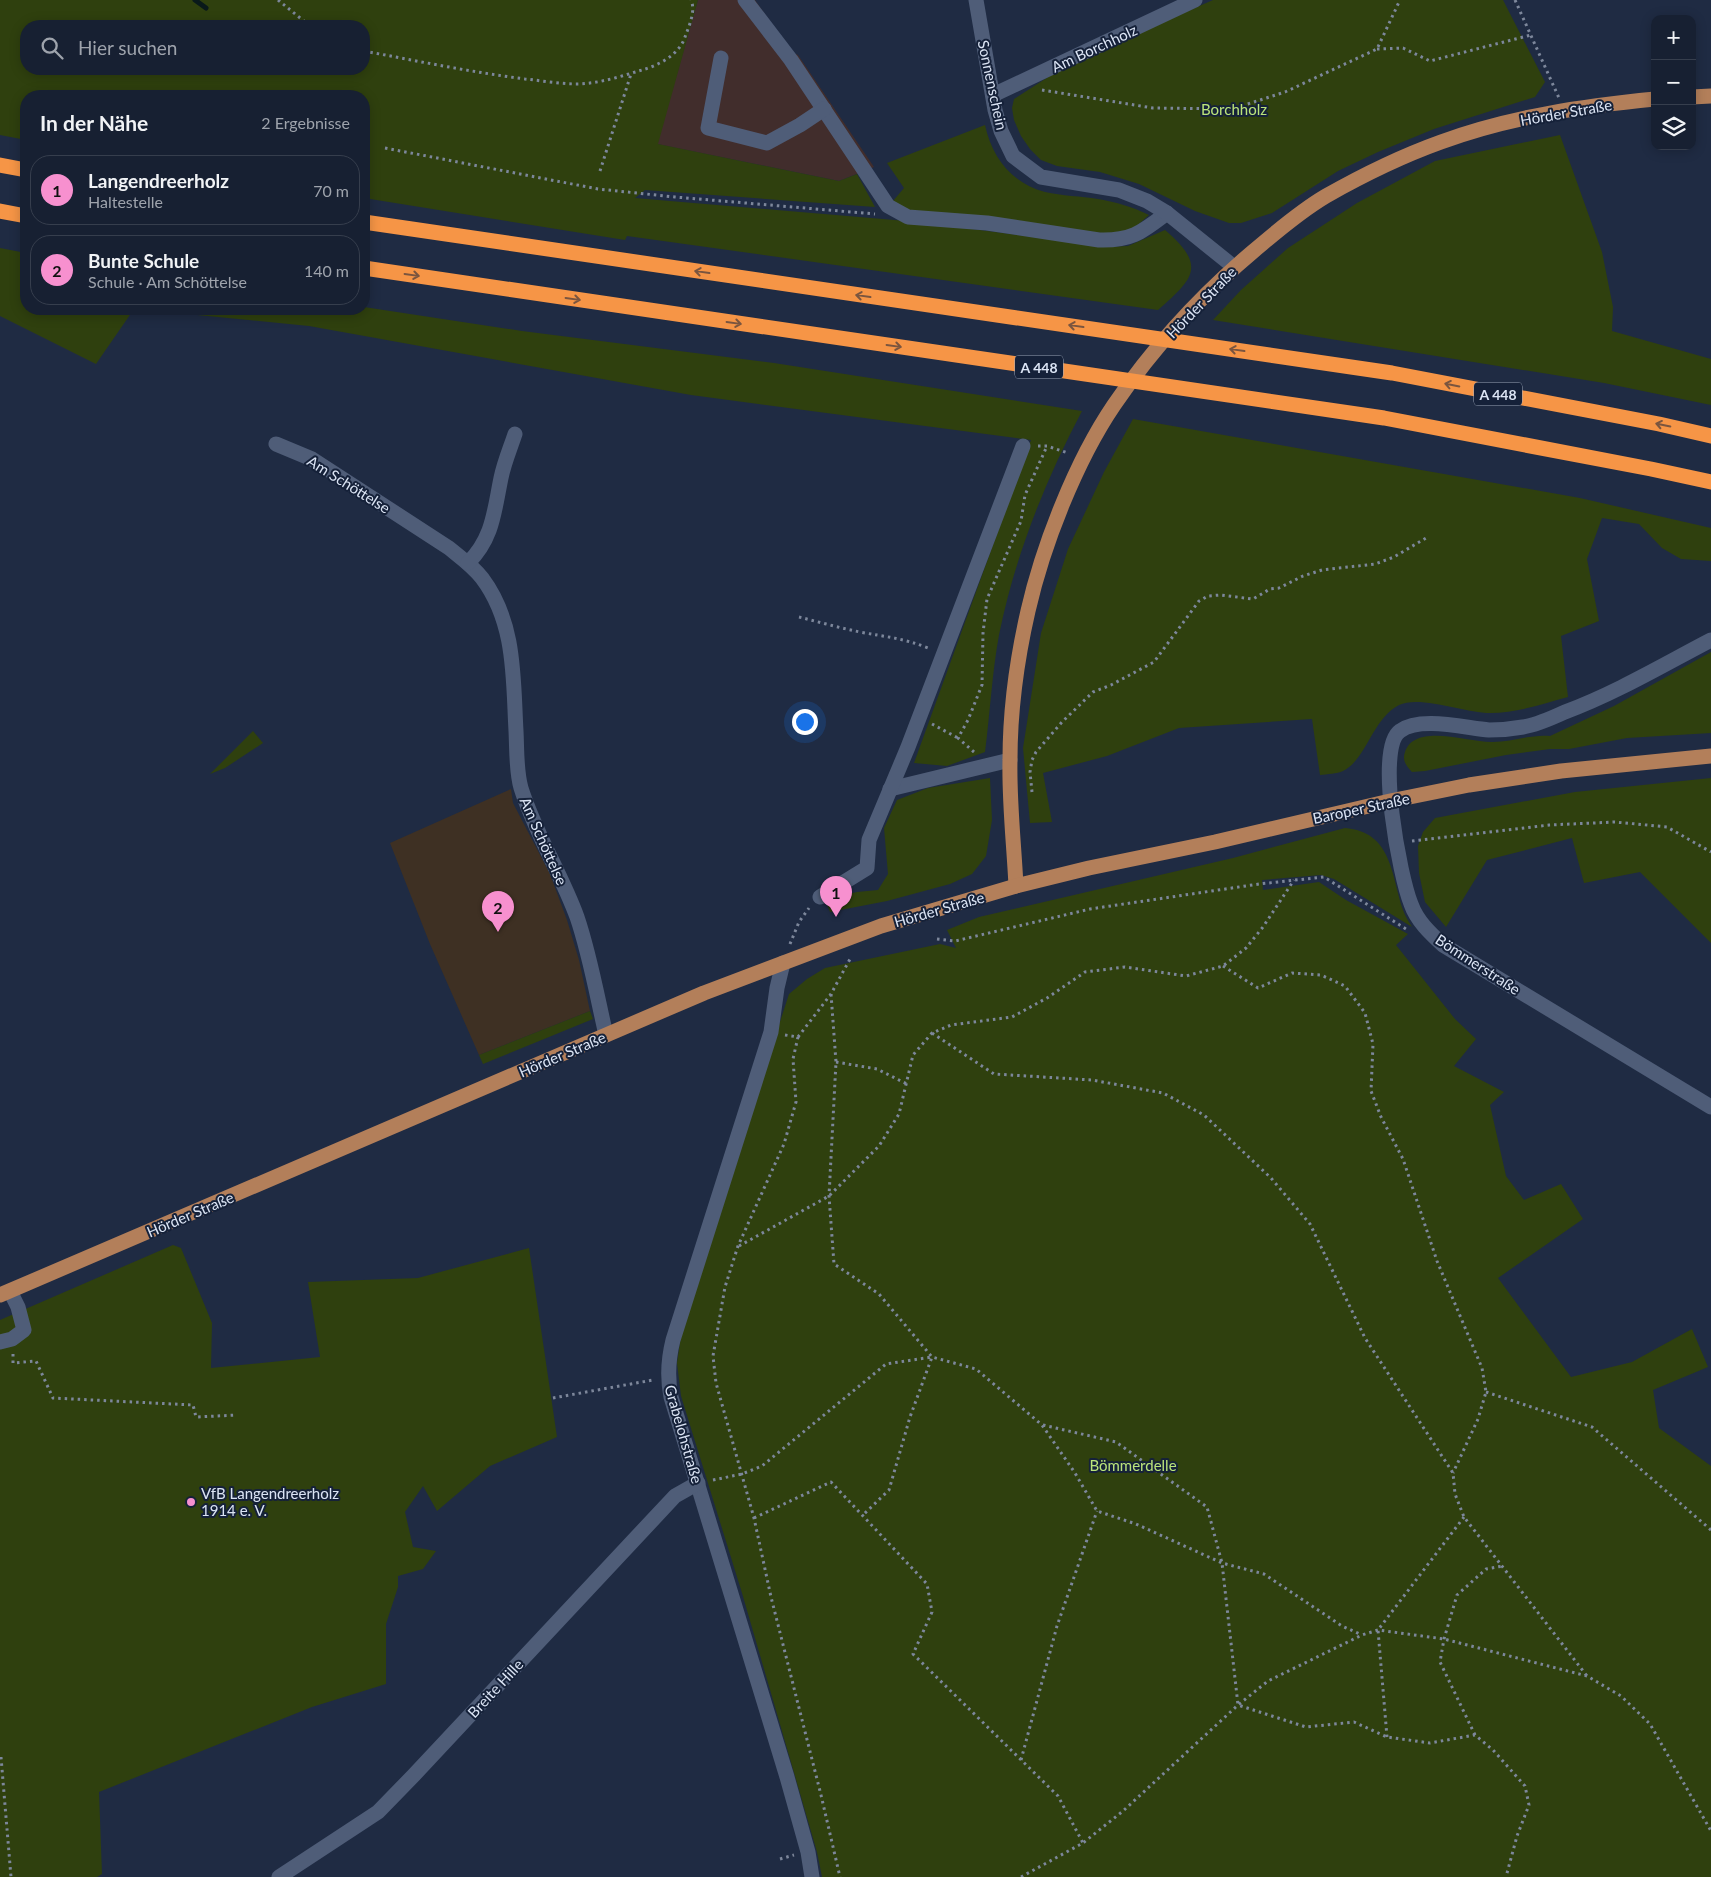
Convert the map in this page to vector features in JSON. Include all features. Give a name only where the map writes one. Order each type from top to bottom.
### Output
[{"type":"highway","points":[[0,165],[20,169]]},
{"type":"highway","points":[[0,211],[20,215]]},
{"type":"highway","name":"A 448","points":[[370,223],[1392,373],[1649,422],[1711,436]]},
{"type":"highway","name":"A 448","points":[[370,269],[1384,418],[1711,482]]},
{"type":"main road","points":[[1696,96],[1711,96]]},
{"type":"main road","name":"Hörder Straße","points":[[5,1293],[606,1035],[783,963],[881,926],[1016,886],[1010,760],[1013,704],[1028,610],[1041,564],[1059,515],[1091,446],[1113,407],[1164,341],[1222,278],[1276,232],[1324,197],[1376,169],[1441,142],[1488,127],[1600,104],[1651,99]]},
{"type":"main road","name":"Baroper Straße","points":[[1016,886],[1089,868],[1469,785],[1561,771],[1711,756]]},
{"type":"street","points":[[745,0],[791,60],[888,206],[908,216],[987,223],[1099,240],[1118,241],[1134,236],[1167,213]]},
{"type":"street","name":"Sonnenschein","points":[[976,0],[1001,131],[1013,156],[1041,176],[1119,190],[1147,201],[1167,213],[1234,267]]},
{"type":"street","name":"Am Borchholz","points":[[993,95],[1195,0]]},
{"type":"street","points":[[721,58],[708,128],[767,142],[800,126],[824,109]]},
{"type":"street","points":[[468,563],[478,553],[491,528],[502,476],[515,434]]},
{"type":"street","name":"Am Schöttelse","points":[[276,444],[312,459],[449,548],[468,563],[482,578],[494,598],[506,625],[512,648],[517,756],[521,786],[577,917],[592,970],[606,1035]]},
{"type":"street","points":[[820,897],[867,868],[869,840],[919,717],[1022,446]]},
{"type":"street","name":"Bömmerstraße","points":[[1711,640],[1587,704],[1525,727],[1490,730],[1416,724],[1404,728],[1398,732],[1392,743],[1390,801],[1410,903],[1418,917],[1443,945],[1711,1107]]},
{"type":"street","points":[[890,789],[1010,760]]},
{"type":"street","name":"Grabelohstraße","points":[[783,963],[777,988],[771,1032],[673,1340],[668,1378],[671,1397],[787,1777],[808,1852],[812,1877]]},
{"type":"street","points":[[5,1293],[18,1307],[24,1330],[6,1341]]},
{"type":"street","name":"Breite Hille","points":[[279,1877],[378,1812],[675,1496],[698,1483]]},
{"type":"path","points":[[278,0],[303,20]]},
{"type":"path","points":[[370,52],[473,72],[538,80],[589,83],[631,73],[661,62],[672,55],[683,43],[693,13],[692,0]]},
{"type":"path","points":[[1378,49],[1400,0]]},
{"type":"path","points":[[1515,0],[1564,111]]},
{"type":"path","points":[[1014,85],[1153,108],[1232,109],[1286,92],[1378,49],[1403,48],[1430,61],[1531,35]]},
{"type":"path","points":[[600,172],[631,73]]},
{"type":"path","points":[[385,148],[598,189],[675,198],[879,214]]},
{"type":"path","points":[[958,738],[968,720],[982,685],[983,634],[987,599],[1021,521],[1025,495],[1046,446],[1058,450]]},
{"type":"path","points":[[1032,792],[1030,772],[1032,760],[1036,752],[1062,722],[1093,692],[1111,686],[1154,662],[1200,601],[1208,596],[1220,595],[1253,599],[1270,589],[1280,588],[1302,576],[1322,570],[1375,564],[1394,557],[1426,538]]},
{"type":"path","points":[[799,617],[852,630],[908,640],[943,654]]},
{"type":"path","points":[[919,717],[958,738],[989,764]]},
{"type":"path","points":[[1397,843],[1549,825],[1615,822],[1667,827],[1711,852]]},
{"type":"path","points":[[937,939],[954,941],[1090,909],[1294,880],[1324,878],[1412,933]]},
{"type":"path","points":[[738,1246],[829,1196],[879,1146],[899,1114],[913,1055],[932,1033],[951,1025],[1012,1017],[1047,998],[1085,972],[1124,967],[1186,976],[1223,966],[1246,948],[1263,927],[1294,880]]},
{"type":"path","points":[[783,963],[799,922],[811,905],[820,897]]},
{"type":"path","points":[[840,1877],[771,1597],[754,1518],[716,1384],[713,1356],[725,1287],[738,1246],[784,1144],[796,1102],[793,1059],[798,1037],[831,994],[850,959]]},
{"type":"path","points":[[1223,966],[1258,988],[1292,973],[1321,976],[1345,986],[1365,1013],[1373,1044],[1371,1091],[1381,1117],[1403,1159],[1437,1261],[1482,1368],[1486,1392],[1478,1419],[1453,1473]]},
{"type":"path","points":[[831,994],[836,1062],[829,1196],[834,1264],[879,1294],[932,1357]]},
{"type":"path","points":[[771,1032],[798,1037]]},
{"type":"path","points":[[932,1033],[994,1074],[1092,1080],[1163,1093],[1204,1115],[1271,1178],[1310,1224],[1365,1338],[1453,1473],[1456,1494],[1464,1517],[1587,1676]]},
{"type":"path","points":[[836,1062],[877,1070],[907,1084]]},
{"type":"path","points":[[6,1341],[13,1363],[36,1361],[53,1398],[193,1405],[196,1416],[237,1415]]},
{"type":"path","points":[[862,1516],[889,1490],[910,1417],[932,1357]]},
{"type":"path","points":[[698,1483],[742,1474],[762,1466],[886,1364],[932,1357],[976,1369],[1042,1425],[1075,1473],[1097,1511],[1136,1524],[1222,1563],[1264,1574],[1342,1626],[1362,1636]]},
{"type":"path","points":[[553,1398],[668,1378]]},
{"type":"path","points":[[1486,1392],[1592,1427],[1711,1530]]},
{"type":"path","points":[[1042,1425],[1116,1442],[1207,1507],[1222,1563],[1238,1705]]},
{"type":"path","points":[[754,1518],[831,1482],[926,1584],[932,1612],[913,1654],[1058,1796],[1083,1843]]},
{"type":"path","points":[[1022,1760],[1057,1626],[1097,1511]]},
{"type":"path","points":[[1386,1736],[1378,1630],[1464,1517]]},
{"type":"path","points":[[1502,1566],[1486,1569],[1457,1595],[1444,1639],[1440,1662],[1475,1735],[1493,1750],[1525,1786],[1528,1805],[1517,1836],[1507,1875],[1511,1877]]},
{"type":"path","points":[[1021,1877],[1083,1843],[1123,1811],[1238,1705],[1268,1681],[1378,1630],[1444,1639],[1587,1676],[1622,1696],[1650,1724],[1711,1832]]},
{"type":"path","points":[[1238,1705],[1306,1727],[1354,1722],[1386,1736],[1430,1743],[1475,1735]]},
{"type":"path","points":[[1,1758],[11,1877]]},
{"type":"shaded area","points":[[698,0],[755,0],[791,52],[798,55],[874,167],[839,181],[657,144]]},
{"type":"shaded area","points":[[511,789],[513,803],[550,874],[567,920],[579,960],[590,1011],[479,1055],[430,944],[390,843]]},
{"type":"green space","points":[[0,0],[698,0],[658,144],[839,181],[857,174],[875,207],[645,190],[635,198],[918,222],[1109,247],[1128,246],[1165,230],[1187,253],[1191,263],[1191,272],[1180,289],[1158,310],[627,236],[625,240],[370,199],[370,90],[20,90],[20,139],[0,135]]},
{"type":"green space","name":"Borchholz","points":[[1213,0],[1503,0],[1545,82],[1535,97],[1434,129],[1378,152],[1338,171],[1272,213],[1241,223],[1229,223],[1195,211],[1139,184],[1100,172],[1057,166],[1041,160],[1030,149],[1021,136],[1014,120],[1012,108],[1014,99],[1070,63]]},
{"type":"green space","points":[[985,125],[993,148],[1005,168],[1013,176],[1033,188],[1045,192],[1111,202],[1131,207],[1149,215],[1131,231],[1118,235],[904,210],[893,201],[904,188],[887,163]]},
{"type":"green space","points":[[1560,135],[1602,252],[1613,307],[1612,331],[1711,359],[1711,405],[1604,383],[1213,320],[1241,290],[1288,248],[1357,203],[1435,161]]},
{"type":"green space","points":[[0,248],[20,252],[20,315],[130,315],[96,364],[0,316]]},
{"type":"green space","points":[[370,308],[522,331],[774,363],[1082,411],[1068,437],[1044,492],[1014,577],[999,635],[985,752],[947,766],[914,763],[1031,440],[691,395],[309,326],[197,315],[370,315]]},
{"type":"green space","points":[[1133,419],[1580,498],[1711,528],[1711,561],[1681,559],[1662,548],[1639,524],[1602,518],[1587,559],[1599,621],[1561,636],[1568,697],[1529,708],[1500,713],[1480,712],[1430,703],[1408,702],[1390,711],[1382,720],[1358,758],[1351,765],[1341,772],[1320,775],[1312,719],[1179,728],[1107,756],[1043,773],[1052,822],[1030,823],[1023,748],[1041,633],[1068,549],[1104,472]]},
{"type":"green space","points":[[1711,652],[1711,733],[1627,738],[1569,749],[1550,749],[1506,755],[1425,771],[1412,772],[1405,763],[1405,752],[1411,743],[1420,738],[1444,736],[1493,742],[1550,736],[1614,706]]},
{"type":"green space","points":[[253,731],[263,743],[225,768],[210,774]]},
{"type":"green space","points":[[990,778],[992,820],[986,856],[972,874],[950,884],[887,901],[830,912],[825,899],[857,892],[878,890],[888,874],[884,828],[897,800],[928,788]]},
{"type":"green space","points":[[1711,778],[1711,943],[1640,872],[1584,883],[1572,838],[1487,860],[1446,927],[1425,902],[1419,873],[1418,846],[1423,832],[1435,818],[1575,792]]},
{"type":"green space","name":"Bömmerdelle","points":[[1345,828],[1360,831],[1372,837],[1381,846],[1392,869],[1404,912],[1412,927],[1334,879],[1321,875],[1262,880],[1263,890],[1319,882],[1346,900],[1408,934],[1396,945],[1455,1019],[1476,1039],[1454,1066],[1504,1092],[1490,1105],[1506,1176],[1524,1200],[1561,1184],[1583,1219],[1498,1278],[1571,1377],[1632,1362],[1692,1329],[1708,1367],[1653,1390],[1659,1428],[1711,1466],[1711,1877],[822,1877],[817,1852],[742,1593],[681,1396],[677,1363],[683,1322],[789,994],[807,979],[825,968],[940,944],[956,948],[947,930],[979,917],[1233,858]]},
{"type":"green space","points":[[590,1011],[593,1019],[483,1064],[479,1055]]},
{"type":"green space","points":[[173,1245],[181,1248],[212,1323],[211,1368],[320,1357],[308,1282],[418,1278],[529,1248],[557,1437],[490,1466],[437,1511],[423,1486],[405,1512],[413,1547],[436,1551],[423,1569],[398,1576],[398,1587],[386,1624],[386,1684],[312,1707],[99,1792],[102,1874],[97,1877],[0,1877],[0,1320]]},
{"type":"waterway","points":[[195,0],[206,8]]},
{"type":"place","name":"Langendreerholz","points":[[836,917]]},
{"type":"place","name":"Bunte Schule","points":[[498,932]]},
{"type":"place","name":"VfB Langendreerholz 1914 e. V.","points":[[191,1502]]}]
